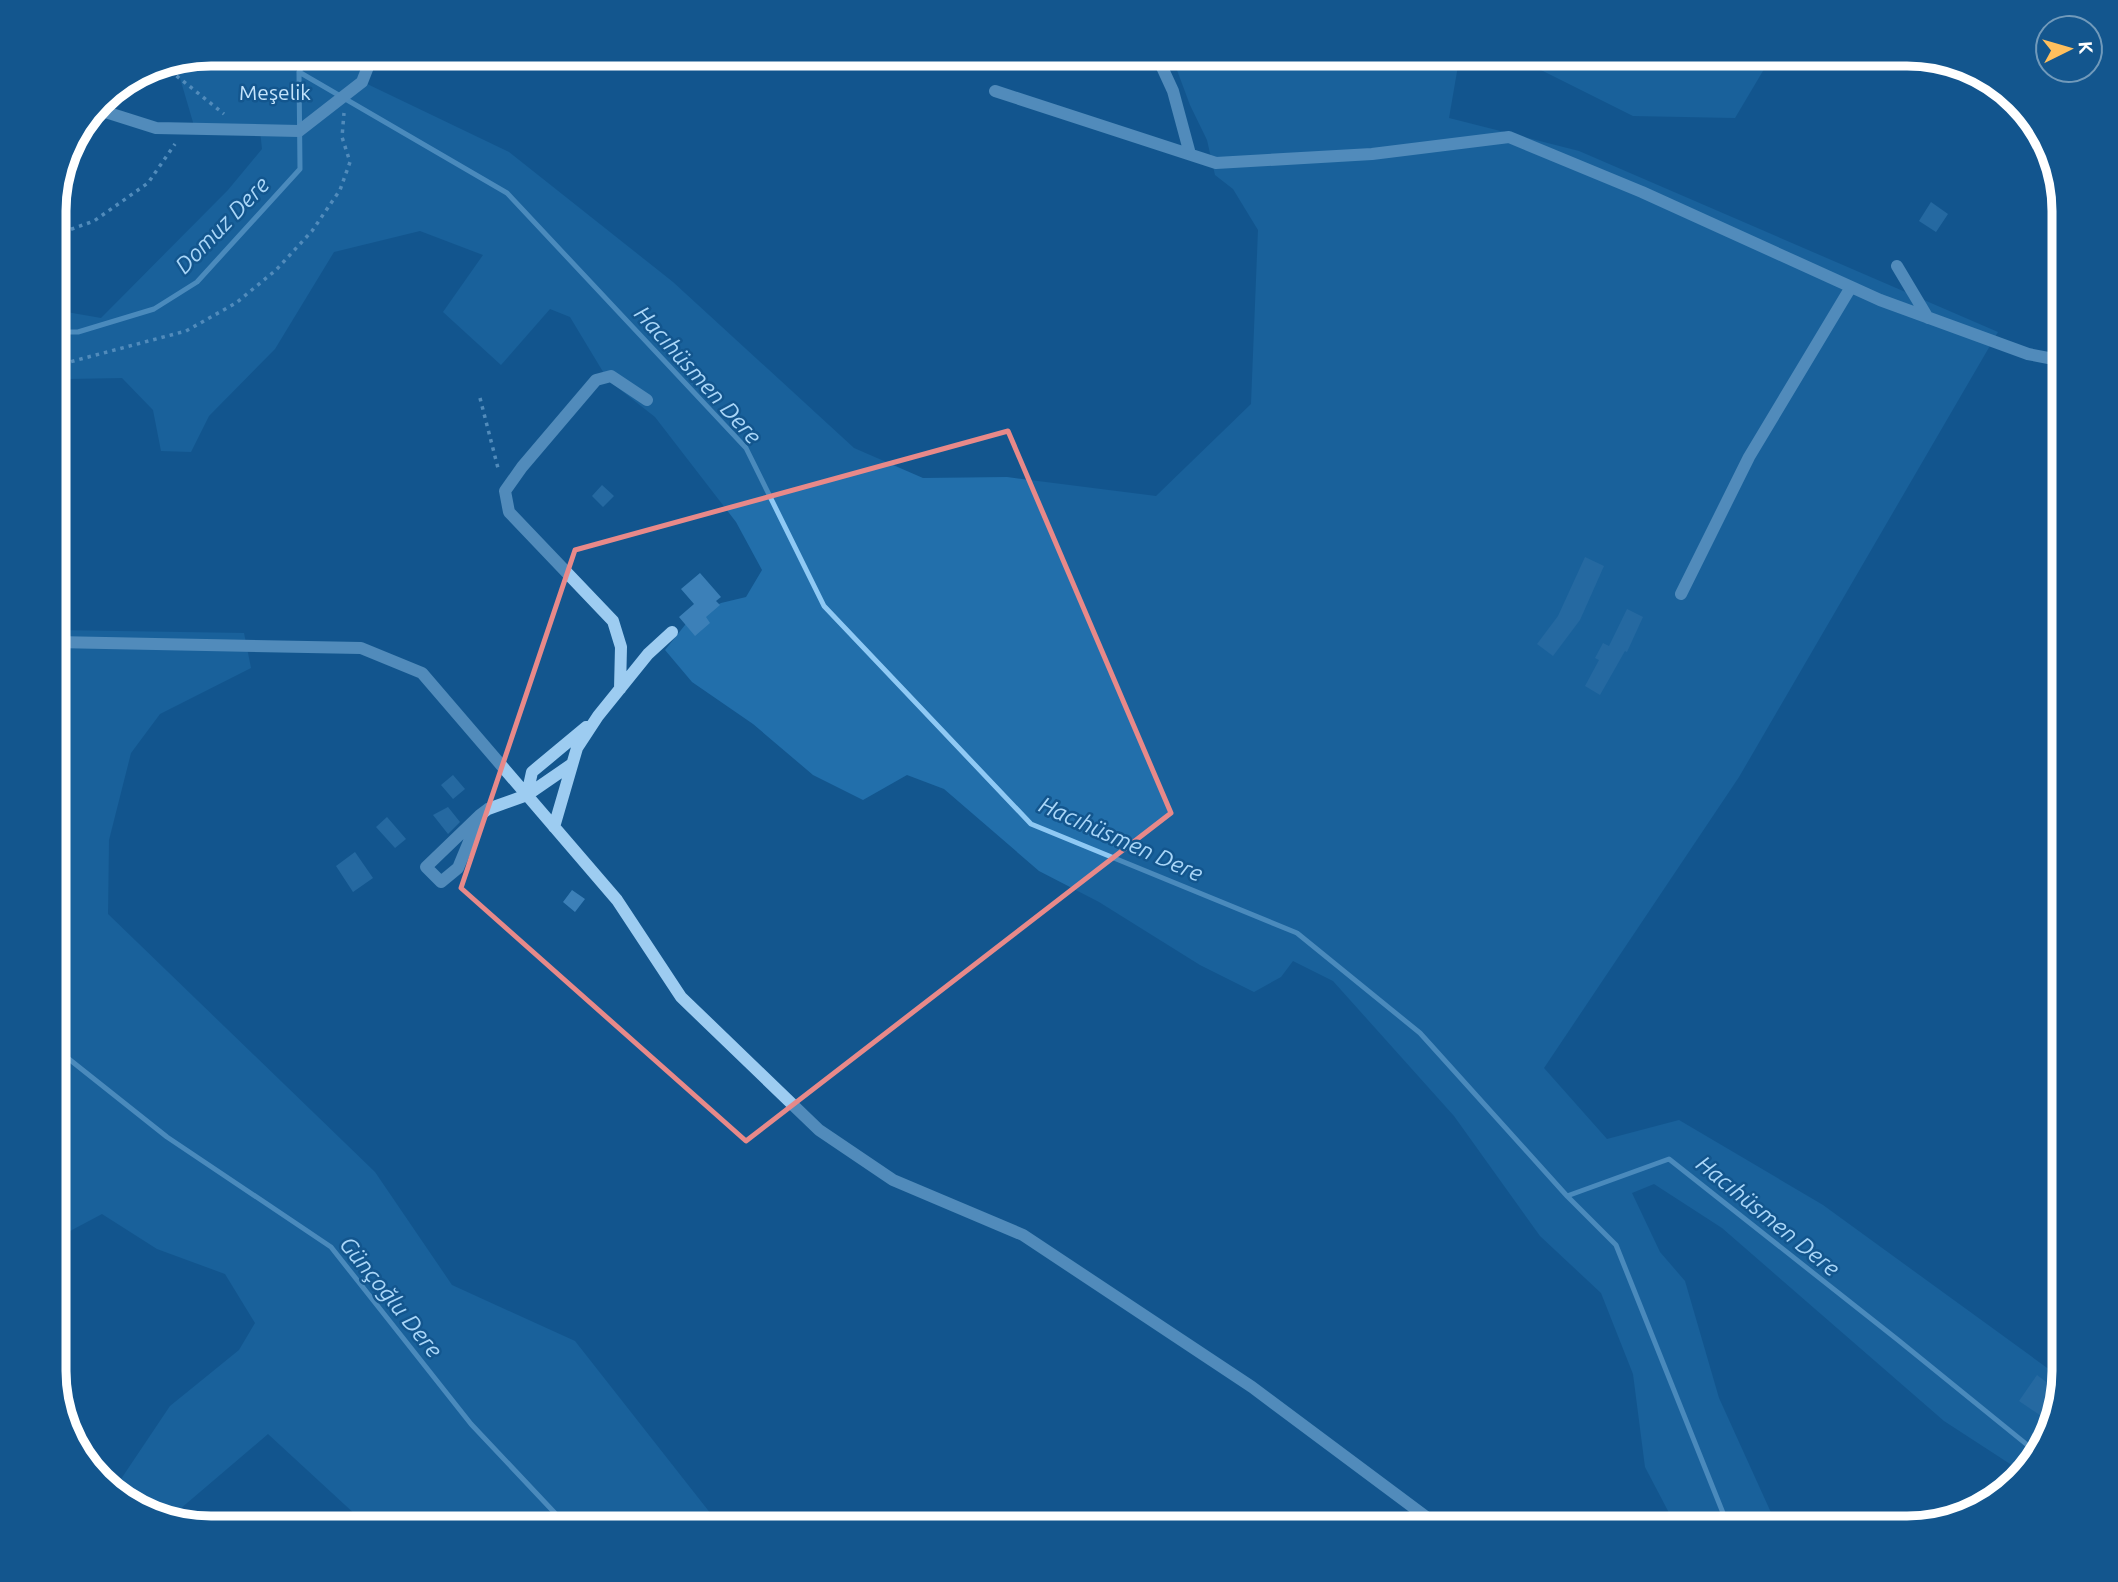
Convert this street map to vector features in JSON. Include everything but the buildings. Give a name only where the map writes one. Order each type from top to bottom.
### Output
[{"type":"street","points":[[106,112],[156,128],[299,131],[362,82],[368,66]]},
{"type":"street","points":[[1162,66],[1173,91],[1190,154]]},
{"type":"street","points":[[995,91],[1216,163],[1372,154],[1509,137],[1642,192],[1880,300],[2028,355],[2052,359]]},
{"type":"street","points":[[1897,266],[1928,318]]},
{"type":"street","points":[[1681,594],[1749,457],[1851,287]]},
{"type":"street","points":[[620,689],[621,647],[613,621],[509,512],[505,491],[596,380],[611,376],[647,400]]},
{"type":"street","points":[[554,827],[577,748],[598,716],[648,654],[672,632]]},
{"type":"street","points":[[67,642],[361,648],[422,673],[617,900],[681,997],[819,1130],[892,1180],[1023,1235],[1252,1387],[1425,1516]]},
{"type":"street","points":[[527,795],[532,772],[598,716]]},
{"type":"street","points":[[480,816],[458,868],[441,882],[426,867],[480,816],[488,809],[527,795],[572,764]]},
{"type":"path","points":[[172,72],[245,130]]},
{"type":"path","points":[[67,363],[186,331],[236,303],[276,270],[312,231],[340,190],[350,162],[342,137],[346,95]]},
{"type":"path","points":[[67,231],[94,221],[148,183],[173,146],[195,129]]},
{"type":"path","points":[[480,398],[505,491]]},
{"type":"highlighted area","points":[[1008,431],[1171,813],[746,1141],[461,888],[575,550]]},
{"type":"green space","name":"Meşelik","points":[[211,66],[369,66],[363,82],[509,152],[673,282],[854,448],[923,478],[1007,477],[1156,496],[1251,404],[1258,230],[1233,189],[1215,175],[1207,140],[1175,66],[1458,66],[1449,118],[1579,151],[1998,332],[1739,777],[1544,1068],[1607,1139],[1679,1120],[1823,1205],[2052,1371],[2044,1417],[2022,1459],[2015,1467],[1944,1421],[1722,1228],[1654,1184],[1632,1193],[1660,1252],[1685,1281],[1719,1398],[1773,1516],[1671,1516],[1645,1467],[1633,1374],[1601,1293],[1540,1236],[1454,1116],[1333,981],[1293,961],[1281,977],[1254,992],[1200,965],[1099,902],[1039,871],[944,789],[907,775],[863,800],[813,775],[753,724],[692,682],[665,650],[689,620],[721,603],[746,597],[762,570],[736,522],[655,417],[608,380],[570,317],[550,309],[501,365],[443,312],[483,255],[420,231],[334,252],[275,349],[209,416],[191,452],[161,451],[153,410],[122,378],[67,379],[67,312],[101,318],[228,190],[262,149],[260,130],[195,129],[178,70]]},
{"type":"green space","points":[[1533,66],[1766,66],[1735,118],[1633,116]]},
{"type":"green space","points":[[67,630],[244,633],[251,668],[160,714],[131,753],[109,840],[108,914],[375,1172],[452,1285],[575,1341],[713,1516],[357,1516],[268,1434],[177,1511],[147,1501],[119,1482],[170,1406],[239,1350],[255,1323],[225,1274],[157,1249],[102,1214],[67,1233]]},
{"type":"waterway","name":"Domuz Dere","points":[[67,332],[78,332],[154,309],[197,282],[300,169],[299,72],[302,66]]},
{"type":"waterway","name":"Hacıhüsmen Dere","points":[[299,72],[507,193],[746,448],[824,606],[1031,824],[1297,933],[1420,1033],[1567,1196],[1669,1159],[2030,1447]]},
{"type":"waterway","name":"Günçoğlu Dere","points":[[67,1058],[167,1137],[331,1247],[471,1424],[558,1516]]},
{"type":"waterway","points":[[1567,1196],[1616,1245],[1724,1516]]}]
